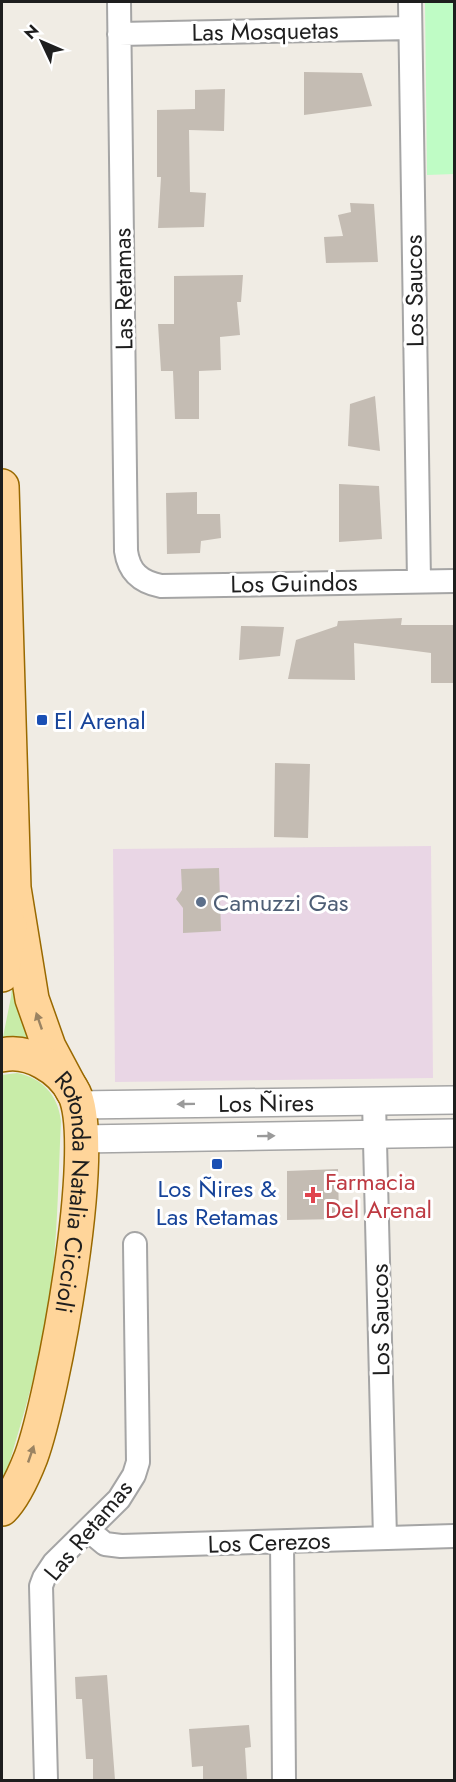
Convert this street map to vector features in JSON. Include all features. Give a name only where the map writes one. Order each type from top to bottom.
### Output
[{"type":"main road","points":[[2,486],[14,888],[32,999],[49,1047],[75,1099]]},
{"type":"main road","points":[[2,975],[14,888]]},
{"type":"main road","name":"Rotonda Natalia Ciccioli","points":[[2,1054],[20,1054],[56,1071],[75,1099],[81,1138],[73,1249],[54,1366],[31,1457],[15,1491],[3,1508]]},
{"type":"street","name":"Las Retamas","points":[[119,2],[126,551],[130,568],[135,575]]},
{"type":"street","name":"Los Saucos","points":[[410,2],[419,581]]},
{"type":"street","name":"Las Mosquetas","points":[[119,34],[410,27]]},
{"type":"street","name":"Los Guindos","points":[[135,575],[152,584],[161,585],[454,581]]},
{"type":"street","name":"Los Ñires","points":[[75,1099],[374,1102],[454,1100]]},
{"type":"street","name":"Los Saucos","points":[[374,1102],[385,1538]]},
{"type":"street","name":"Los Ñires","points":[[81,1138],[454,1133]]},
{"type":"street","name":"Las Retamas","points":[[46,1780],[41,1586],[54,1563],[128,1488],[138,1462],[135,1244]]},
{"type":"street","name":"Los Cerezos","points":[[88,1530],[99,1540],[114,1546],[454,1536]]},
{"type":"street","points":[[282,1542],[284,1780]]},
{"type":"shaded area","points":[[431,846],[433,1078],[115,1082],[113,849]]},
{"type":"green space","points":[[425,2],[454,2],[454,174],[427,175]]},
{"type":"green space","points":[[13,970],[32,1042],[2,1042],[11,997]]},
{"type":"green space","points":[[17,1073],[34,1079],[47,1089],[56,1103],[61,1121],[54,1255],[46,1322],[31,1388],[2,1484],[2,1075]]},
{"type":"building","points":[[304,72],[362,73],[372,106],[304,115]]},
{"type":"building","points":[[225,89],[224,131],[189,130],[190,192],[206,193],[204,227],[158,228],[161,177],[157,177],[157,110],[195,109],[195,90]]},
{"type":"building","points":[[350,203],[374,204],[378,262],[326,263],[324,237],[343,236],[338,215],[351,212]]},
{"type":"building","points":[[243,275],[241,302],[237,302],[240,335],[220,337],[221,370],[199,371],[199,419],[175,419],[173,371],[161,371],[158,324],[174,324],[174,276]]},
{"type":"building","points":[[375,396],[380,451],[348,446],[350,404]]},
{"type":"building","points":[[339,484],[379,486],[382,539],[339,542]]},
{"type":"building","points":[[197,492],[197,514],[220,514],[221,538],[201,541],[200,553],[167,554],[166,493]]},
{"type":"building","points":[[402,618],[401,625],[454,625],[454,683],[431,683],[431,653],[354,643],[355,680],[288,679],[296,640],[337,626],[338,621]]},
{"type":"building","points":[[241,626],[284,627],[280,656],[239,660]]},
{"type":"building","points":[[275,763],[310,764],[308,838],[274,837]]},
{"type":"building","name":"Camuzzi Gas","points":[[219,868],[221,931],[183,933],[183,908],[176,899],[182,890],[181,869]]},
{"type":"building","name":"Farmacia Del Arenal","points":[[338,1169],[339,1219],[287,1220],[287,1171]]},
{"type":"building","points":[[107,1675],[115,1780],[93,1780],[93,1759],[86,1759],[82,1699],[76,1699],[75,1677]]},
{"type":"building","points":[[249,1725],[251,1747],[245,1748],[247,1780],[203,1780],[203,1766],[192,1767],[189,1729]]},
{"type":"place","name":"El Arenal","points":[[42,720]]},
{"type":"place","name":"Camuzzi Gas","points":[[201,902]]},
{"type":"place","name":"Los Ñires & Las Retamas","points":[[217,1164]]},
{"type":"place","name":"Farmacia Del Arenal","points":[[313,1195]]}]
